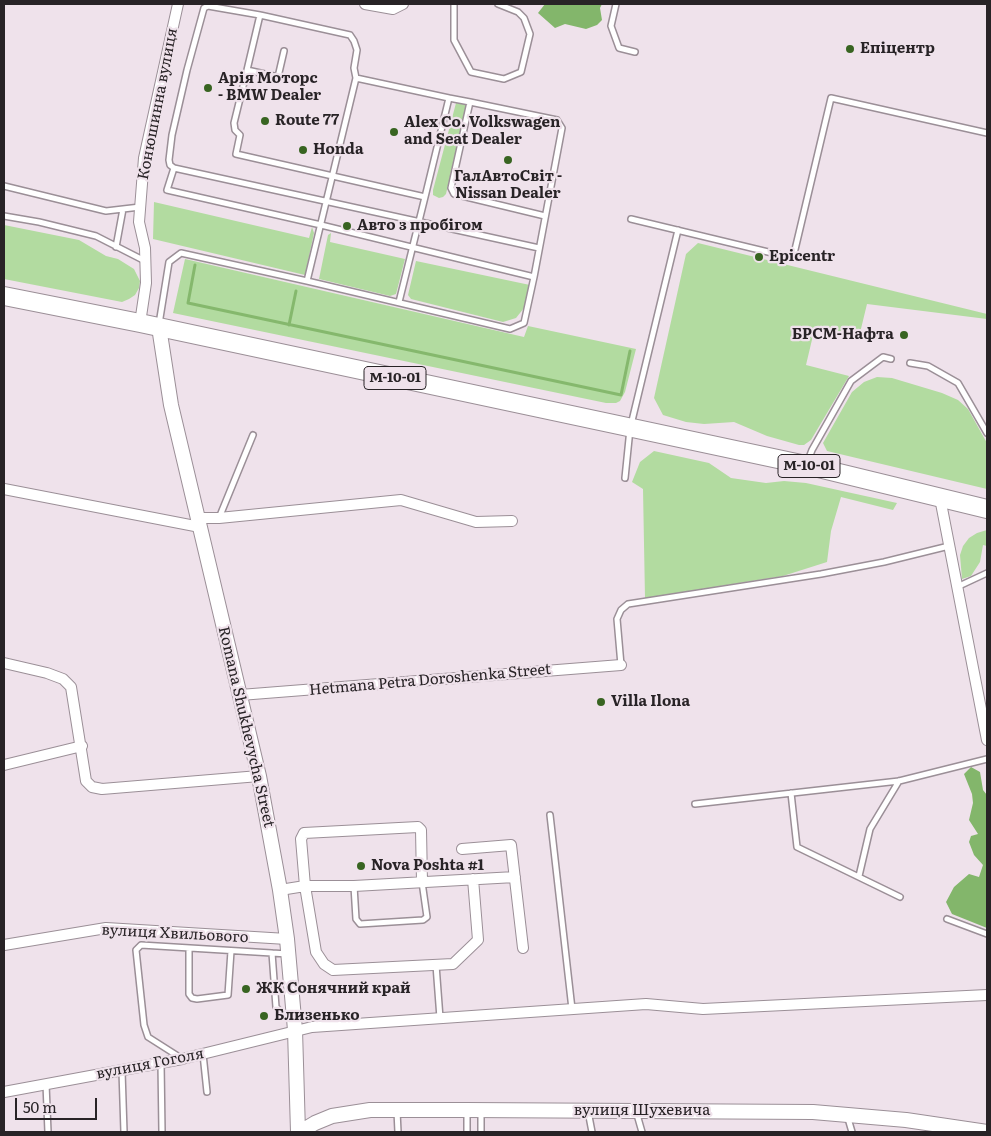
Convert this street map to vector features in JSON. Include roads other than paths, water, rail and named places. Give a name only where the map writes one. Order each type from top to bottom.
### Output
[{"type":"highway","name":"М-10-01","points":[[4,296],[159,327],[630,429],[806,465],[987,509]]},
{"type":"main road","name":"Romana Shukhevycha Street","points":[[159,327],[170,404],[259,776],[280,890],[287,939],[295,1024],[299,1132]]},
{"type":"main road","name":"вулиця Шухевича","points":[[299,1132],[332,1116],[370,1110],[813,1112],[906,1120],[987,1132]]},
{"type":"street","name":"Конюшинна вулиця","points":[[140,323],[146,283],[145,248],[138,222],[144,158],[178,4]]},
{"type":"street","points":[[365,4],[393,9],[404,4]]},
{"type":"street","points":[[4,489],[199,523],[219,518],[401,500],[476,522],[512,521]]},
{"type":"street","points":[[940,498],[987,740]]},
{"type":"street","points":[[4,663],[48,673],[63,679],[68,684],[73,693],[86,781],[92,787],[259,776]]},
{"type":"street","name":"Hetmana Petra Doroshenka Street","points":[[240,695],[621,665]]},
{"type":"street","points":[[4,765],[82,746]]},
{"type":"street","points":[[422,882],[421,830],[418,826],[304,833],[301,839],[305,886],[316,952],[324,964],[333,970],[453,964],[478,940],[473,879]]},
{"type":"street","points":[[462,849],[511,845],[523,948]]},
{"type":"street","points":[[280,890],[305,886],[354,886],[515,877]]},
{"type":"street","name":"вулиця Хвильового","points":[[4,945],[106,928],[287,939]]},
{"type":"street","name":"вулиця Гоголя","points":[[4,1092],[182,1059],[269,1038],[295,1024],[312,1026],[646,1004],[703,1008],[987,995]]},
{"type":"lane","points":[[454,4],[454,40],[471,72],[504,79],[521,72],[530,34],[524,18],[518,12],[498,4]]},
{"type":"lane","points":[[616,4],[611,26],[619,48],[635,52]]},
{"type":"lane","points":[[307,280],[321,225],[326,201],[356,78],[354,68],[357,50],[354,41],[350,35],[260,15],[208,6],[204,8],[172,135],[169,160],[170,165],[174,168],[326,201],[539,248]]},
{"type":"lane","points":[[260,15],[234,123],[235,130],[240,135],[236,154],[425,197]]},
{"type":"lane","points":[[247,70],[278,77],[284,51]]},
{"type":"lane","points":[[159,327],[169,262],[181,253],[307,280],[510,329],[524,323],[562,128],[557,120],[356,78]]},
{"type":"lane","points":[[399,302],[449,98]]},
{"type":"lane","points":[[631,218],[793,258],[831,98],[987,133]]},
{"type":"lane","points":[[470,102],[451,188],[454,194],[545,216]]},
{"type":"lane","points":[[174,168],[167,190],[534,277]]},
{"type":"lane","points":[[4,186],[106,211],[140,208]]},
{"type":"lane","points":[[116,247],[123,209]]},
{"type":"lane","points":[[4,216],[39,222],[96,236],[145,261]]},
{"type":"lane","points":[[625,478],[630,429],[678,230]]},
{"type":"lane","points":[[806,465],[812,450],[851,380],[883,357],[891,358]]},
{"type":"lane","points":[[910,362],[928,366],[958,384],[985,423],[987,433]]},
{"type":"lane","points":[[219,518],[253,435]]},
{"type":"lane","points":[[621,665],[617,619],[621,610],[628,604],[821,574],[884,562],[950,546]]},
{"type":"lane","points":[[958,587],[987,573]]},
{"type":"lane","points":[[695,804],[899,781],[987,759]]},
{"type":"lane","points":[[859,876],[870,829],[899,781]]},
{"type":"lane","points":[[791,793],[797,847],[900,897]]},
{"type":"lane","points":[[550,815],[572,1009]]},
{"type":"lane","points":[[354,886],[356,919],[360,924],[423,920],[427,917],[422,882]]},
{"type":"lane","points":[[947,919],[987,934]]},
{"type":"lane","points":[[182,1059],[148,1037],[144,1025],[136,950],[142,945],[288,954]]},
{"type":"lane","points":[[188,948],[189,994],[192,998],[197,999],[228,995],[231,951]]},
{"type":"lane","points":[[272,953],[276,1007],[295,1024]]},
{"type":"lane","points":[[436,965],[440,1018]]},
{"type":"lane","points":[[203,1054],[207,1092]]},
{"type":"lane","points":[[161,1063],[162,1132]]},
{"type":"lane","points":[[122,1071],[124,1132]]},
{"type":"lane","points":[[46,1084],[48,1132]]},
{"type":"lane","points":[[397,1110],[398,1132]]},
{"type":"lane","points":[[467,1132],[474,1110]]},
{"type":"lane","points":[[474,1110],[481,1132]]},
{"type":"lane","points":[[588,1111],[592,1132]]},
{"type":"lane","points":[[636,1111],[642,1132]]},
{"type":"lane","points":[[847,1115],[852,1132]]},
{"type":"waterway","points":[[195,265],[188,303],[621,395],[630,351]]},
{"type":"waterway","points":[[289,325],[296,291]]},
{"type":"place","name":"Епіцентр","points":[[850,49]]},
{"type":"place","name":"Арія Моторс - BMW Dealer","points":[[208,88]]},
{"type":"place","name":"Route 77","points":[[265,121]]},
{"type":"place","name":"Alex Co. Volkswagen and Seat Dealer","points":[[394,132]]},
{"type":"place","name":"Honda","points":[[303,150]]},
{"type":"place","name":"ГалАвтоСвіт - Nissan Dealer","points":[[508,160]]},
{"type":"place","name":"Авто з пробігом","points":[[347,226]]},
{"type":"place","name":"Epicentr","points":[[759,257]]},
{"type":"place","name":"БРСМ-Нафта","points":[[904,335]]},
{"type":"place","name":"Villa Ilona","points":[[601,702]]},
{"type":"place","name":"Nova Poshta #1","points":[[361,866]]},
{"type":"place","name":"ЖК Сонячний край","points":[[246,989]]},
{"type":"place","name":"Близенько","points":[[264,1016]]}]
